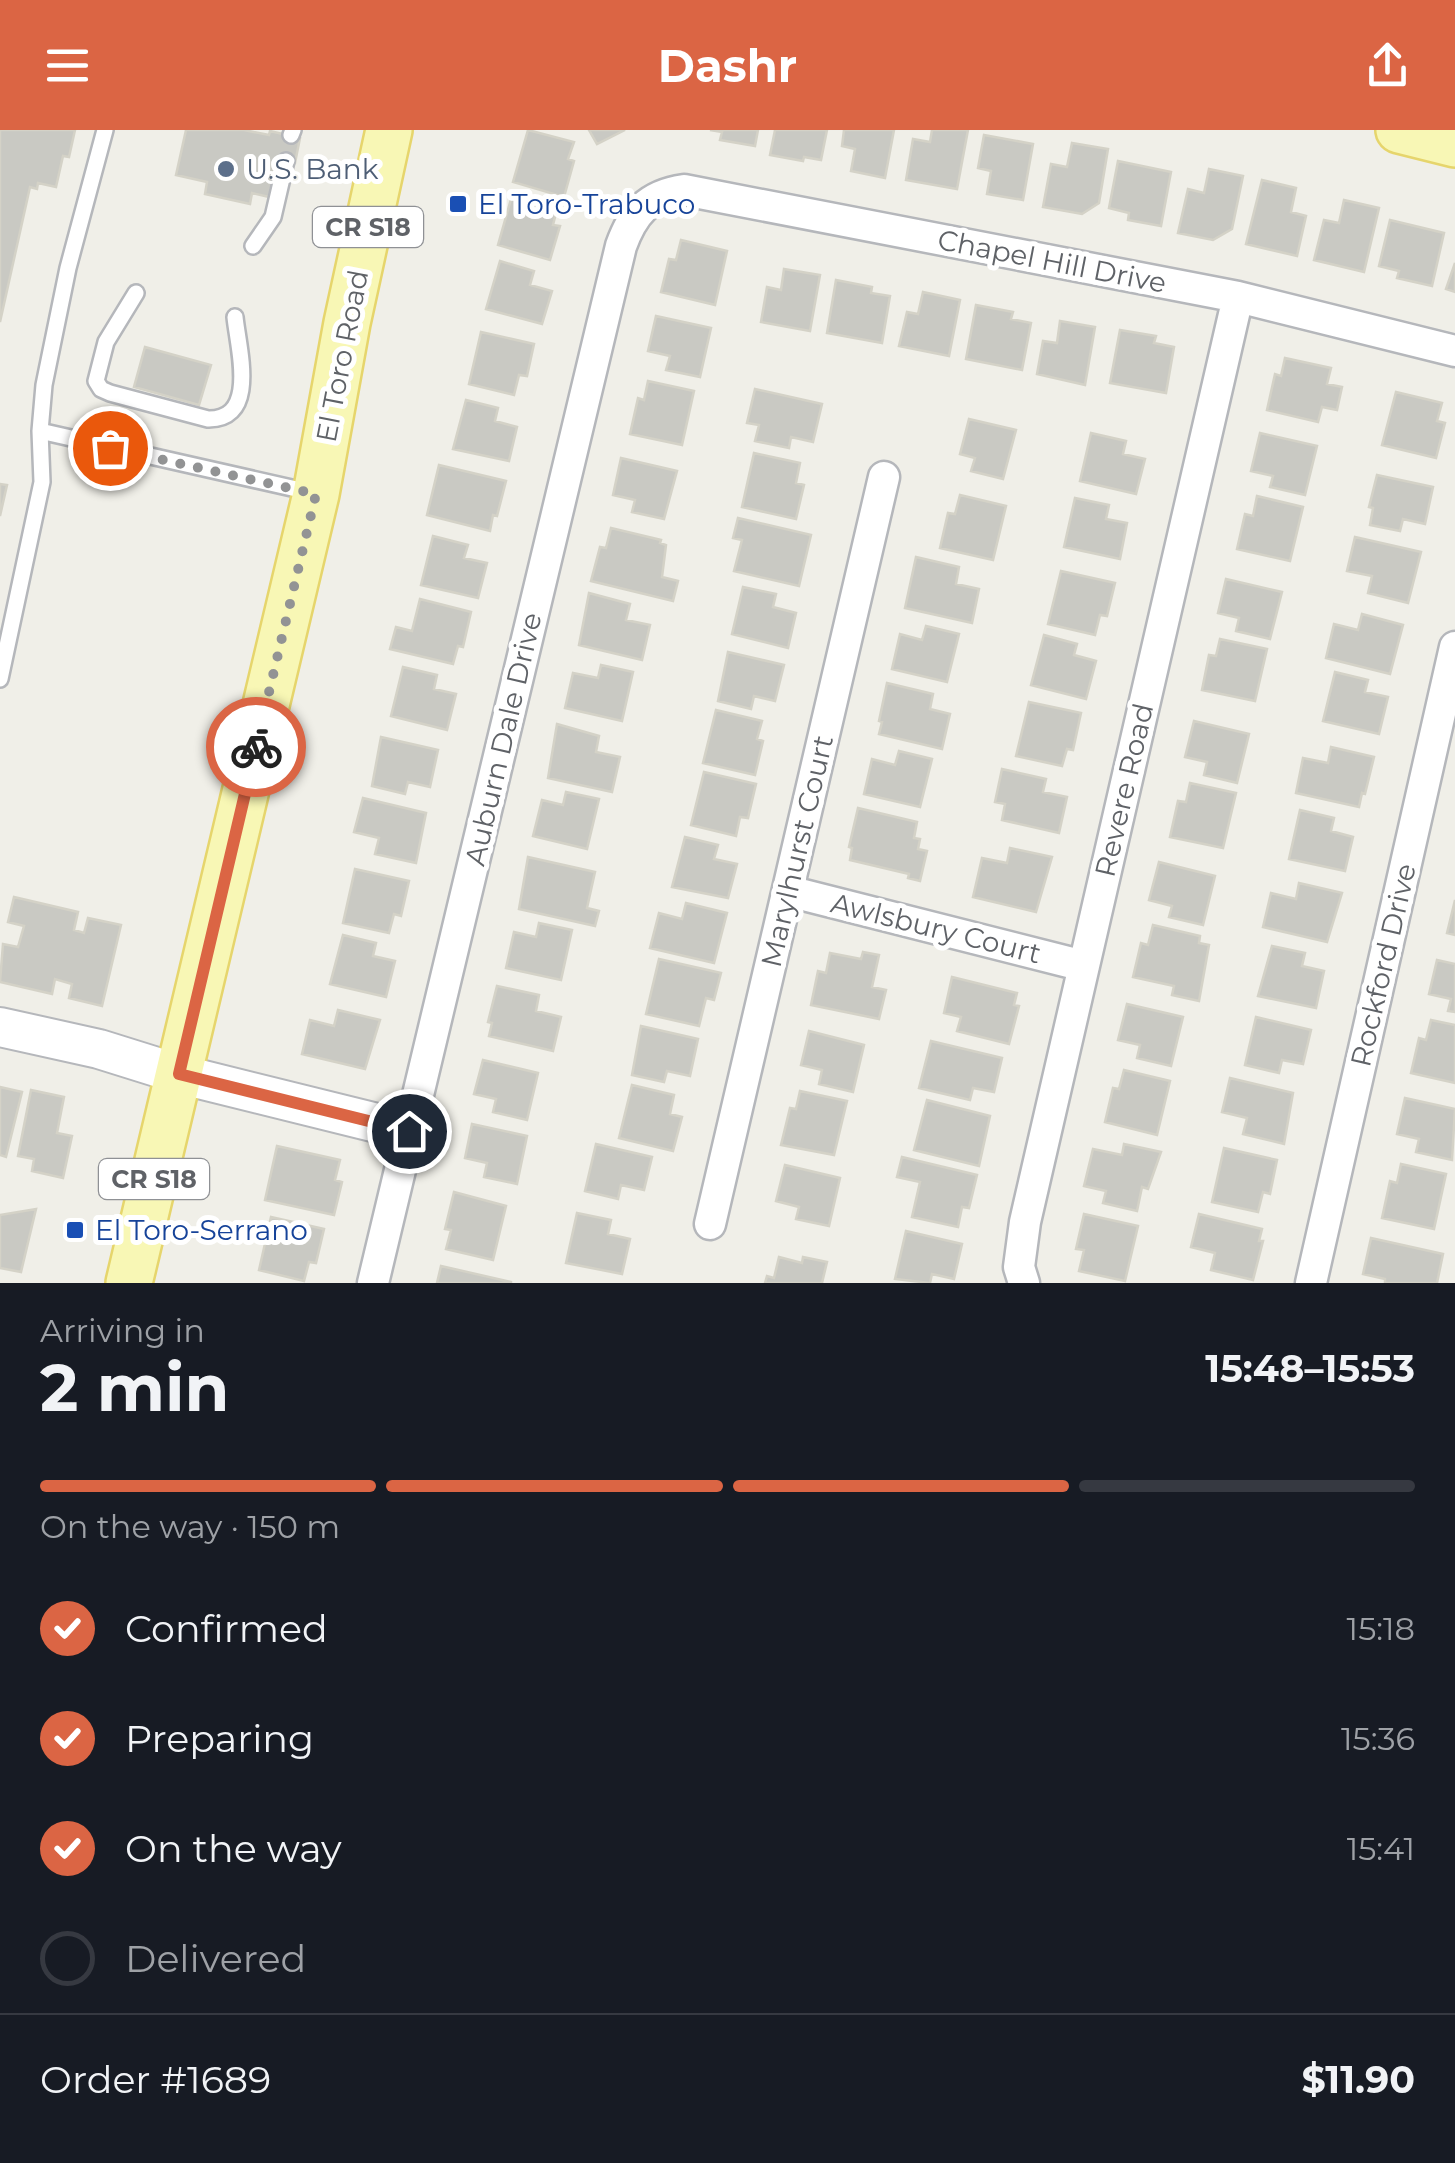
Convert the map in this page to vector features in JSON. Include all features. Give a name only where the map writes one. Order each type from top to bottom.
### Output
[{"type":"main road","name":"El Toro Road","points":[[129,1283],[316,494],[347,323],[389,130]]},
{"type":"main road","points":[[1398,130],[1455,144]]},
{"type":"street","name":"Chapel Hill Drive","points":[[647,202],[684,190],[1238,297],[1455,351]]},
{"type":"street","name":"Auburn Dale Drive","points":[[373,1283],[621,246],[632,218],[647,202]]},
{"type":"street","name":"Revere Road","points":[[1024,1283],[1019,1267],[1025,1222],[1238,297]]},
{"type":"street","name":"Marylhurst Court","points":[[710,1224],[884,477]]},
{"type":"street","name":"Rockford Drive","points":[[1311,1283],[1455,647]]},
{"type":"street","name":"Awlsbury Court","points":[[788,891],[1084,966]]},
{"type":"street","points":[[0,1027],[99,1049],[179,1074],[409,1131]]},
{"type":"lane","points":[[0,680],[41,490],[44,384],[68,268],[105,130]]},
{"type":"lane","points":[[253,246],[273,218],[286,161]]},
{"type":"lane","points":[[136,293],[106,342],[96,381],[110,394],[208,420],[220,420],[231,412],[239,398],[244,378],[236,317]]},
{"type":"lane","points":[[40,431],[316,494]]},
{"type":"building","points":[[0,130],[75,130],[69,157],[63,156],[56,187],[38,183],[37,189],[30,187],[0,322]]},
{"type":"building","name":"U.S. Bank","points":[[186,130],[244,130],[269,135],[270,131],[300,138],[295,163],[277,159],[269,197],[252,193],[250,204],[205,194],[207,182],[176,175]]},
{"type":"building","points":[[528,130],[574,142],[568,159],[574,161],[564,197],[513,182]]},
{"type":"building","points":[[589,130],[625,130],[597,144]]},
{"type":"building","points":[[710,130],[758,130],[755,146],[720,140],[722,132]]},
{"type":"building","points":[[775,130],[827,130],[821,160],[770,155]]},
{"type":"building","points":[[844,130],[894,130],[885,178],[851,171],[855,149],[842,146]]},
{"type":"building","points":[[932,130],[968,130],[957,189],[906,180],[913,139],[930,142]]},
{"type":"building","points":[[984,135],[1033,144],[1023,200],[987,194],[991,171],[978,168]]},
{"type":"building","points":[[1072,143],[1108,149],[1099,203],[1082,214],[1043,207],[1051,164],[1067,167]]},
{"type":"building","points":[[1118,161],[1171,172],[1161,226],[1128,220],[1129,213],[1109,208]]},
{"type":"building","points":[[1209,169],[1243,176],[1232,229],[1213,240],[1178,233],[1188,189],[1204,193]]},
{"type":"building","points":[[1262,180],[1296,188],[1291,212],[1306,216],[1297,256],[1246,244]]},
{"type":"building","points":[[513,192],[558,205],[553,225],[560,226],[550,260],[498,245]]},
{"type":"building","points":[[1344,200],[1379,208],[1364,272],[1314,260],[1324,220],[1339,223]]},
{"type":"building","points":[[1390,220],[1444,233],[1432,286],[1397,278],[1399,271],[1379,266]]},
{"type":"building","points":[[681,240],[727,251],[715,305],[661,292],[669,259],[676,260]]},
{"type":"building","points":[[500,261],[534,271],[530,285],[552,291],[542,324],[486,309]]},
{"type":"building","points":[[1455,263],[1455,292],[1446,289]]},
{"type":"building","points":[[784,269],[820,275],[810,331],[761,322],[767,287],[781,290]]},
{"type":"building","points":[[836,280],[872,287],[871,293],[890,296],[882,343],[827,333]]},
{"type":"building","points":[[923,292],[960,300],[949,356],[899,346],[907,312],[918,314]]},
{"type":"building","points":[[976,305],[1013,312],[1011,319],[1031,323],[1022,370],[966,359]]},
{"type":"building","points":[[656,316],[711,328],[700,377],[666,370],[670,356],[648,351]]},
{"type":"building","points":[[1060,321],[1095,327],[1085,385],[1037,374],[1043,341],[1057,343]]},
{"type":"building","points":[[1120,330],[1156,336],[1154,343],[1174,347],[1166,393],[1110,383]]},
{"type":"building","points":[[481,332],[534,344],[527,376],[519,375],[514,395],[469,384]]},
{"type":"building","points":[[145,347],[211,365],[199,405],[134,387]]},
{"type":"building","points":[[1285,358],[1331,368],[1327,384],[1342,387],[1337,410],[1322,407],[1318,422],[1267,410],[1275,374],[1281,376]]},
{"type":"building","points":[[648,381],[694,391],[682,445],[630,434],[638,398],[644,400]]},
{"type":"building","points":[[755,389],[822,404],[813,442],[791,437],[789,448],[755,441],[759,425],[747,423]]},
{"type":"building","points":[[1396,392],[1442,403],[1437,421],[1445,423],[1436,458],[1382,445]]},
{"type":"building","points":[[466,400],[498,408],[495,421],[517,427],[509,461],[453,449]]},
{"type":"building","points":[[969,419],[1016,430],[1003,479],[971,471],[975,458],[960,454]]},
{"type":"building","points":[[1091,433],[1126,441],[1123,454],[1145,459],[1136,494],[1080,481]]},
{"type":"building","points":[[1260,433],[1317,446],[1305,495],[1270,487],[1273,476],[1251,471]]},
{"type":"building","points":[[754,453],[800,463],[796,483],[804,485],[796,519],[742,507]]},
{"type":"building","points":[[621,458],[677,471],[664,519],[632,512],[635,500],[613,495]]},
{"type":"building","points":[[439,465],[506,481],[490,531],[427,515]]},
{"type":"building","points":[[1377,475],[1433,487],[1425,524],[1403,519],[1400,531],[1370,525],[1373,508],[1369,507]]},
{"type":"building","points":[[0,484],[7,485],[0,516]]},
{"type":"building","points":[[960,495],[1006,506],[993,560],[940,548],[948,513],[955,514]]},
{"type":"building","points":[[1257,496],[1303,507],[1290,561],[1237,549],[1245,514],[1253,516]]},
{"type":"building","points":[[1075,498],[1109,505],[1106,519],[1127,523],[1120,559],[1064,547]]},
{"type":"building","points":[[738,518],[811,535],[799,586],[734,571],[742,540],[733,538]]},
{"type":"building","points":[[611,528],[661,540],[666,545],[662,577],[678,581],[673,601],[591,581],[600,547],[606,548]]},
{"type":"building","points":[[433,536],[468,545],[464,558],[487,563],[478,598],[421,585]]},
{"type":"building","points":[[1355,537],[1421,552],[1408,603],[1368,593],[1372,576],[1347,571]]},
{"type":"building","points":[[916,557],[959,567],[956,584],[979,589],[972,623],[905,608]]},
{"type":"building","points":[[1061,571],[1115,583],[1107,616],[1100,615],[1095,635],[1048,624]]},
{"type":"building","points":[[1226,579],[1282,592],[1270,639],[1236,631],[1239,618],[1218,613]]},
{"type":"building","points":[[743,587],[776,594],[773,607],[796,613],[788,648],[732,634]]},
{"type":"building","points":[[589,593],[630,604],[626,620],[650,625],[642,660],[579,645]]},
{"type":"building","points":[[420,599],[471,612],[463,647],[458,646],[453,664],[390,649],[396,627],[412,631]]},
{"type":"building","points":[[1362,614],[1403,625],[1390,674],[1326,658],[1334,624],[1358,630]]},
{"type":"building","points":[[926,626],[959,634],[947,682],[892,669],[900,634],[922,640]]},
{"type":"building","points":[[1044,635],[1077,644],[1074,655],[1096,661],[1086,699],[1031,685]]},
{"type":"building","points":[[1220,639],[1267,649],[1255,701],[1202,690],[1209,655],[1216,656]]},
{"type":"building","points":[[728,652],[784,665],[775,701],[754,696],[751,709],[718,701]]},
{"type":"building","points":[[601,665],[633,672],[622,721],[565,708],[573,673],[598,678]]},
{"type":"building","points":[[403,667],[437,675],[434,689],[456,694],[447,730],[391,716]]},
{"type":"building","points":[[1335,672],[1368,680],[1365,692],[1388,697],[1379,734],[1323,721]]},
{"type":"building","points":[[887,683],[933,694],[930,709],[950,714],[942,749],[879,734]]},
{"type":"building","points":[[1029,702],[1081,713],[1073,750],[1067,749],[1062,766],[1016,756]]},
{"type":"building","points":[[716,710],[762,721],[757,739],[763,741],[755,775],[703,763]]},
{"type":"building","points":[[1194,721],[1249,734],[1237,783],[1204,775],[1207,762],[1185,757]]},
{"type":"building","points":[[557,724],[599,736],[596,752],[620,757],[612,792],[548,778]]},
{"type":"building","points":[[381,737],[438,750],[430,787],[408,782],[405,794],[372,786]]},
{"type":"building","points":[[1331,747],[1374,757],[1359,807],[1296,793],[1303,758],[1328,763]]},
{"type":"building","points":[[899,751],[932,759],[920,807],[864,794],[872,759],[895,765]]},
{"type":"building","points":[[1002,769],[1046,779],[1043,792],[1067,797],[1059,833],[1002,820],[1005,804],[995,802]]},
{"type":"building","points":[[704,772],[756,784],[748,818],[740,817],[736,836],[691,825]]},
{"type":"building","points":[[1190,783],[1236,793],[1223,848],[1170,837],[1178,801],[1186,802]]},
{"type":"building","points":[[566,792],[599,799],[587,849],[533,836],[542,800],[563,805]]},
{"type":"building","points":[[363,798],[426,813],[416,863],[375,854],[379,838],[354,832]]},
{"type":"building","points":[[858,808],[917,822],[914,838],[920,839],[918,849],[927,851],[920,881],[908,878],[909,874],[850,860]]},
{"type":"building","points":[[1300,810],[1334,818],[1331,831],[1353,837],[1345,871],[1289,859]]},
{"type":"building","points":[[685,837],[718,845],[714,859],[737,864],[728,898],[672,887]]},
{"type":"building","points":[[1010,848],[1052,857],[1036,912],[973,897],[982,858],[1007,863]]},
{"type":"building","points":[[528,857],[595,872],[587,908],[599,911],[595,926],[519,909]]},
{"type":"building","points":[[1159,862],[1215,876],[1203,925],[1169,917],[1172,906],[1149,900]]},
{"type":"building","points":[[355,869],[409,881],[401,916],[394,914],[389,933],[343,923]]},
{"type":"building","points":[[1299,883],[1342,893],[1327,942],[1263,927],[1271,893],[1296,899]]},
{"type":"building","points":[[14,897],[78,912],[74,930],[84,933],[88,918],[121,925],[102,1006],[69,998],[72,984],[55,979],[52,994],[0,982],[3,944],[18,947],[24,926],[8,922]]},
{"type":"building","points":[[1455,900],[1455,935],[1447,933]]},
{"type":"building","points":[[686,903],[727,913],[714,963],[650,948],[659,913],[682,919]]},
{"type":"building","points":[[539,923],[572,930],[561,980],[506,968],[514,932],[536,937]]},
{"type":"building","points":[[1153,925],[1200,936],[1199,943],[1209,945],[1199,1001],[1172,995],[1174,986],[1133,977],[1141,943],[1148,945]]},
{"type":"building","points":[[343,935],[376,943],[373,956],[395,961],[386,997],[330,984]]},
{"type":"building","points":[[1272,946],[1305,953],[1302,966],[1324,971],[1316,1008],[1258,996]]},
{"type":"building","points":[[863,952],[879,955],[872,987],[886,990],[879,1019],[811,1005],[818,971],[826,973],[830,953],[861,959]]},
{"type":"building","points":[[659,959],[721,973],[714,1000],[706,998],[699,1026],[646,1014]]},
{"type":"building","points":[[1437,960],[1455,964],[1455,1012],[1448,1011],[1451,999],[1429,994]]},
{"type":"building","points":[[952,977],[1017,993],[1014,1005],[1019,1006],[1009,1044],[957,1031],[961,1017],[944,1013]]},
{"type":"building","points":[[497,986],[539,995],[536,1011],[561,1017],[553,1051],[489,1036],[492,1023],[488,1022]]},
{"type":"building","points":[[1127,1004],[1183,1017],[1171,1066],[1137,1058],[1140,1045],[1118,1040]]},
{"type":"building","points":[[338,1010],[380,1020],[365,1069],[302,1054],[310,1020],[334,1026]]},
{"type":"building","points":[[1256,1017],[1311,1030],[1303,1064],[1282,1060],[1279,1073],[1245,1065]]},
{"type":"building","points":[[1431,1020],[1455,1025],[1455,1083],[1411,1073],[1419,1038],[1426,1040]]},
{"type":"building","points":[[641,1026],[698,1039],[690,1076],[667,1071],[664,1082],[632,1075]]},
{"type":"building","points":[[809,1031],[864,1045],[853,1092],[819,1084],[822,1070],[801,1065]]},
{"type":"building","points":[[931,1041],[1002,1058],[994,1092],[973,1088],[970,1100],[919,1088]]},
{"type":"building","points":[[483,1060],[538,1073],[527,1120],[493,1112],[496,1099],[474,1094]]},
{"type":"building","points":[[1124,1070],[1170,1081],[1157,1135],[1105,1122],[1113,1088],[1119,1089]]},
{"type":"building","points":[[1230,1078],[1293,1093],[1284,1144],[1243,1134],[1247,1118],[1222,1112]]},
{"type":"building","points":[[632,1085],[674,1095],[670,1114],[682,1117],[673,1151],[619,1138]]},
{"type":"building","points":[[0,1087],[22,1092],[6,1157],[0,1155]]},
{"type":"building","points":[[31,1090],[64,1097],[57,1133],[72,1136],[63,1178],[32,1171],[34,1159],[18,1156]]},
{"type":"building","points":[[800,1091],[847,1101],[834,1155],[781,1145],[790,1108],[796,1109]]},
{"type":"building","points":[[1405,1098],[1455,1109],[1452,1160],[1416,1152],[1419,1139],[1397,1134]]},
{"type":"building","points":[[927,1100],[990,1116],[979,1166],[914,1150]]},
{"type":"building","points":[[472,1124],[527,1136],[517,1184],[484,1177],[487,1163],[465,1158]]},
{"type":"building","points":[[596,1144],[652,1157],[644,1190],[621,1185],[618,1199],[585,1191]]},
{"type":"building","points":[[1124,1144],[1161,1152],[1148,1189],[1142,1187],[1137,1211],[1103,1203],[1106,1191],[1084,1186],[1093,1149],[1122,1155]]},
{"type":"building","points":[[277,1146],[340,1160],[335,1180],[342,1182],[334,1215],[265,1200]]},
{"type":"building","points":[[1224,1148],[1277,1160],[1270,1194],[1263,1192],[1258,1212],[1212,1202]]},
{"type":"building","points":[[902,1157],[977,1175],[969,1208],[962,1207],[958,1227],[912,1217],[920,1182],[897,1177]]},
{"type":"building","points":[[1401,1164],[1446,1174],[1434,1229],[1382,1218],[1390,1181],[1397,1183]]},
{"type":"building","points":[[785,1165],[840,1178],[829,1226],[796,1219],[799,1207],[776,1201]]},
{"type":"building","points":[[454,1192],[506,1206],[493,1260],[446,1249],[451,1230],[445,1229]]},
{"type":"building","points":[[36,1209],[21,1272],[0,1268],[0,1215]]},
{"type":"building","points":[[577,1213],[611,1220],[608,1234],[630,1239],[622,1274],[566,1263]]},
{"type":"building","points":[[1084,1214],[1138,1226],[1125,1281],[1079,1271],[1084,1250],[1076,1249]]},
{"type":"building","points":[[1199,1214],[1262,1229],[1259,1241],[1263,1241],[1253,1280],[1211,1270],[1215,1253],[1191,1247]]},
{"type":"building","points":[[271,1217],[324,1229],[316,1263],[309,1262],[304,1281],[259,1270]]},
{"type":"building","points":[[906,1231],[962,1244],[954,1279],[932,1274],[930,1283],[895,1279]]},
{"type":"building","points":[[1371,1238],[1443,1254],[1437,1283],[1385,1283],[1385,1279],[1363,1274]]},
{"type":"building","points":[[779,1257],[802,1263],[803,1257],[827,1262],[822,1283],[765,1283],[767,1276],[774,1278]]},
{"type":"building","points":[[441,1266],[511,1282],[511,1283],[437,1283]]},
{"type":"way so far","points":[[110,448],[316,494],[256,747]]},
{"type":"place","name":"U.S. Bank","points":[[226,169]]},
{"type":"place","name":"El Toro-Trabuco","points":[[458,204]]},
{"type":"place","name":"El Toro-Serrano","points":[[75,1230]]},
{"type":"route","points":[[256,747],[179,1074],[409,1131]]}]
